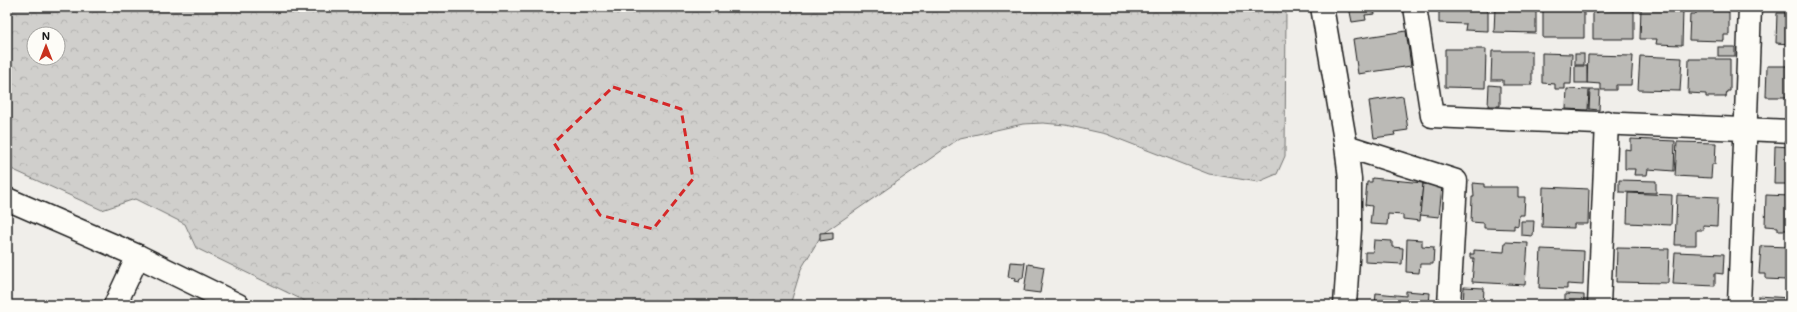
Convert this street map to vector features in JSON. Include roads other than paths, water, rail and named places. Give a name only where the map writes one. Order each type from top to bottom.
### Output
[{"type":"street","points":[[1322,7],[1346,146],[1350,180],[1350,229],[1345,305]]},
{"type":"street","points":[[1415,7],[1432,116],[1790,130]]},
{"type":"street","points":[[1739,305],[1750,7]]},
{"type":"street","points":[[1599,305],[1607,122]]},
{"type":"street","points":[[1346,146],[1456,181],[1448,305]]},
{"type":"street","points":[[7,199],[135,263],[238,305]]},
{"type":"street","points":[[115,305],[135,263]]}]
